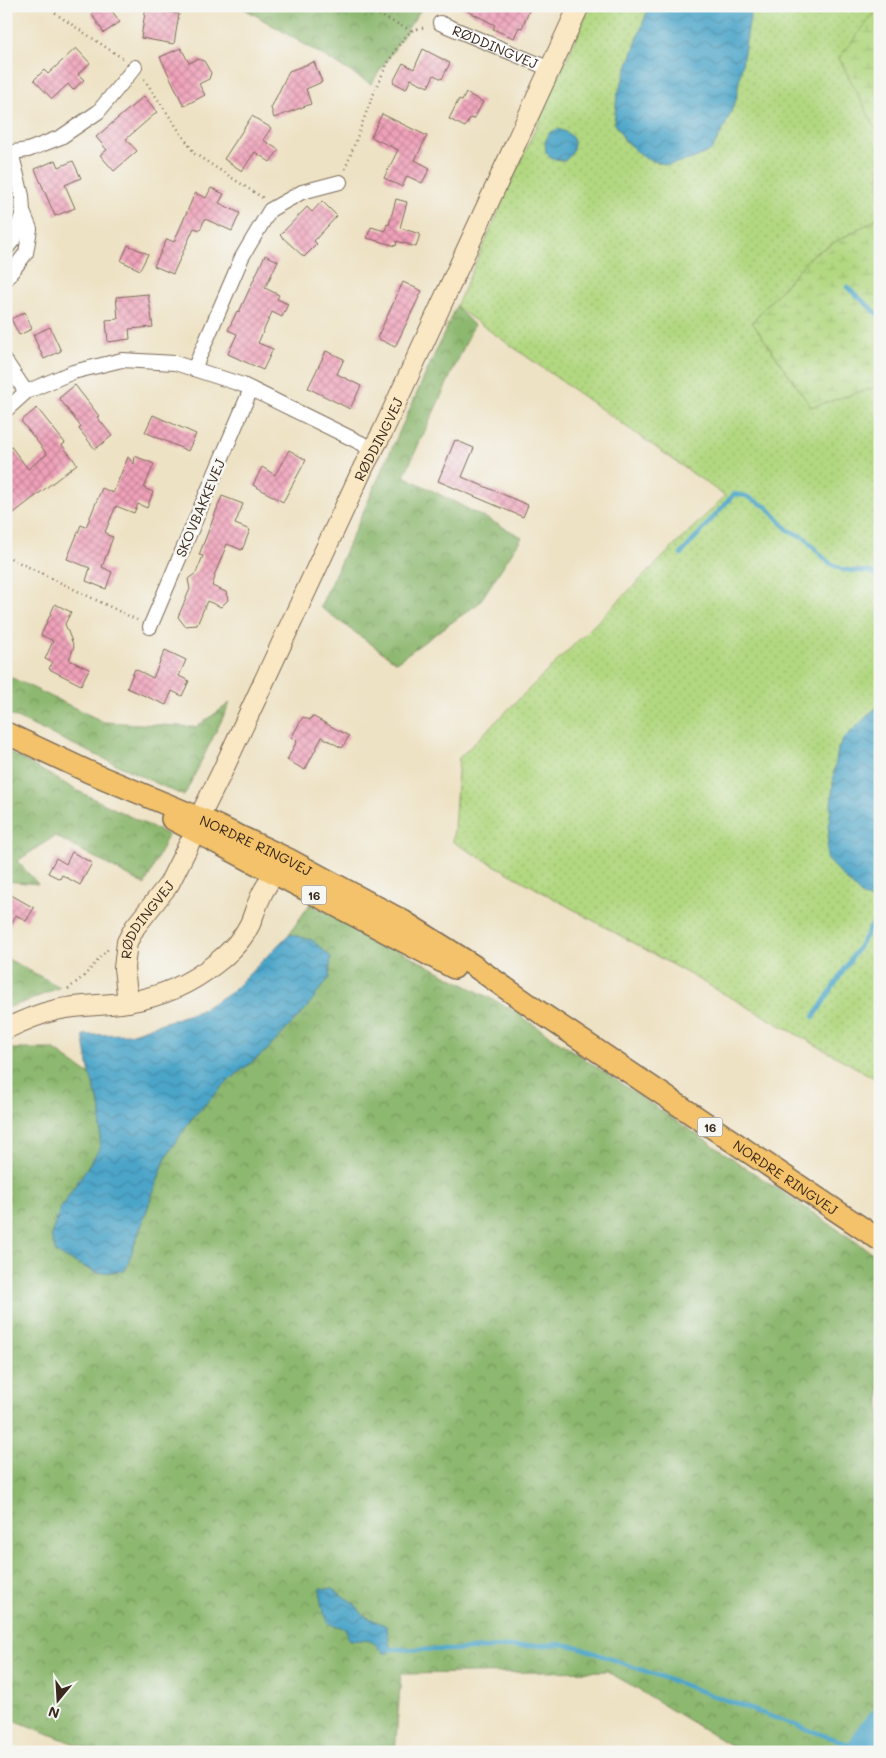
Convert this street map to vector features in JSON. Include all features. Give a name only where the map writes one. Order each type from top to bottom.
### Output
[{"type":"main road","name":"NORDRE RINGVEJ","points":[[6,733],[89,772],[202,836],[282,871],[541,1013],[880,1240]]},
{"type":"street","name":"RØDDINGVEJ","points":[[204,808],[371,452],[383,431],[579,6]]},
{"type":"street","name":"RØDDINGVEJ","points":[[440,23],[550,69]]},
{"type":"street","points":[[6,279],[26,253],[30,229],[23,212],[22,196],[9,152],[28,150],[61,137],[98,112],[135,67]]},
{"type":"street","points":[[194,369],[242,256],[270,210],[302,192],[340,182]]},
{"type":"street","points":[[6,249],[14,239],[23,212]]},
{"type":"street","points":[[6,410],[26,392],[73,372],[122,360],[175,363],[250,389],[363,444],[371,452]]},
{"type":"street","points":[[6,362],[26,392]]},
{"type":"street","name":"SKOVBAKKEVEJ","points":[[150,627],[250,389]]},
{"type":"street","name":"RØDDINGVEJ","points":[[128,1002],[124,968],[127,942],[134,927],[168,884],[189,844]]},
{"type":"street","points":[[6,1029],[18,1022],[57,1010],[128,1002],[163,994],[193,980],[216,963],[243,936],[259,901],[282,871]]},
{"type":"path","points":[[48,6],[59,16],[135,67],[195,154],[276,207]]},
{"type":"path","points":[[361,6],[412,31]]},
{"type":"path","points":[[340,182],[379,82],[398,47],[412,31],[440,23]]},
{"type":"path","points":[[6,556],[150,627]]},
{"type":"green space","points":[[240,6],[423,6],[371,84]]},
{"type":"green space","points":[[590,6],[880,6],[880,1081],[453,842],[459,758],[725,496],[456,307]]},
{"type":"green space","points":[[880,6],[880,137],[839,58]]},
{"type":"green space","points":[[880,217],[880,386],[811,407],[752,322],[812,255]]},
{"type":"green space","points":[[456,307],[474,325],[404,476],[522,537],[479,603],[396,662],[320,607]]},
{"type":"green space","points":[[6,675],[104,722],[196,727],[230,703],[184,796],[6,713]]},
{"type":"green space","points":[[6,750],[78,791],[168,835],[145,885],[55,836],[17,861],[38,884],[6,881]]},
{"type":"green space","points":[[310,904],[509,1008],[880,1258],[880,1729],[865,1752],[741,1752],[607,1671],[401,1674],[395,1752],[95,1752],[6,1717],[6,1049],[53,1049],[90,1075],[101,1109],[100,1148],[61,1207],[51,1235],[56,1253],[97,1273],[125,1271],[166,1157],[192,1118],[227,1082],[267,1050],[304,1011],[312,940],[289,934]]},
{"type":"green space","points":[[6,958],[60,987],[6,1008]]},
{"type":"green space","points":[[880,1730],[880,1752],[865,1752]]},
{"type":"water","points":[[649,6],[752,6],[736,100],[725,126],[712,150],[693,159],[668,165],[646,159],[625,141],[614,122],[617,96]]},
{"type":"water","points":[[558,129],[569,135],[574,142],[572,151],[565,161],[551,158],[546,153],[545,142],[550,132]]},
{"type":"water","points":[[880,704],[880,903],[863,897],[826,859],[838,749],[844,738]]},
{"type":"water","points":[[289,934],[312,940],[331,957],[329,978],[304,1011],[267,1050],[227,1082],[192,1118],[166,1157],[125,1271],[97,1273],[56,1253],[51,1235],[61,1207],[100,1148],[101,1109],[90,1075],[83,1035],[129,1034],[199,1011],[230,993]]},
{"type":"water","points":[[321,1588],[332,1589],[355,1604],[363,1615],[386,1626],[391,1649],[388,1653],[384,1653],[369,1641],[348,1639],[345,1629],[329,1624],[321,1602]]},
{"type":"building","points":[[94,6],[113,6],[112,11],[120,22],[104,33],[92,15]]},
{"type":"building","points":[[146,6],[169,6],[168,12],[179,14],[174,44],[141,38]]},
{"type":"building","points":[[458,6],[531,6],[522,28],[519,27],[514,38],[493,29],[495,25]]},
{"type":"building","points":[[76,48],[90,63],[78,74],[84,80],[73,90],[68,84],[52,99],[34,80],[44,70],[48,74]]},
{"type":"building","points":[[181,48],[189,63],[198,59],[204,61],[211,73],[209,79],[199,84],[205,95],[184,106],[160,57]]},
{"type":"building","points":[[423,49],[450,63],[442,79],[434,75],[428,87],[411,79],[406,89],[393,82],[403,63],[414,69]]},
{"type":"building","points":[[314,62],[322,82],[306,89],[311,104],[274,118],[271,108],[289,71]]},
{"type":"building","points":[[466,93],[483,102],[474,119],[470,118],[465,127],[449,119],[459,99],[462,101]]},
{"type":"building","points":[[144,96],[157,112],[126,139],[137,151],[114,171],[100,155],[107,150],[96,137]]},
{"type":"building","points":[[382,114],[427,136],[415,160],[430,168],[422,183],[407,176],[402,187],[384,178],[398,150],[371,137]]},
{"type":"building","points":[[252,116],[271,128],[263,140],[279,150],[270,162],[255,152],[242,171],[224,159]]},
{"type":"building","points":[[56,160],[59,167],[73,161],[81,178],[65,185],[75,208],[55,216],[35,169]]},
{"type":"building","points":[[211,188],[224,194],[219,203],[240,213],[232,231],[205,219],[200,230],[194,228],[173,274],[154,266],[167,239],[174,242],[195,193],[206,198]]},
{"type":"building","points":[[396,199],[407,202],[400,228],[420,234],[416,247],[397,241],[396,246],[367,238],[371,227],[385,231],[387,224],[389,225]]},
{"type":"building","points":[[322,201],[337,216],[314,241],[317,244],[304,257],[280,235],[307,207],[312,212]]},
{"type":"building","points":[[128,245],[148,254],[140,270],[121,261]]},
{"type":"building","points":[[265,255],[278,261],[265,288],[279,295],[277,299],[288,304],[282,317],[272,312],[258,343],[273,349],[263,370],[228,354],[237,334],[228,330],[237,311],[239,312]]},
{"type":"building","points":[[403,282],[422,291],[395,347],[377,338]]},
{"type":"building","points":[[148,294],[153,327],[129,329],[130,339],[108,342],[106,320],[118,319],[116,297]]},
{"type":"building","points":[[25,312],[32,329],[19,335],[11,319]]},
{"type":"building","points":[[50,327],[61,351],[44,359],[33,335]]},
{"type":"building","points":[[326,351],[344,359],[337,374],[361,386],[350,409],[308,388]]},
{"type":"building","points":[[75,385],[112,436],[95,449],[79,429],[81,427],[59,398]]},
{"type":"building","points":[[37,408],[65,443],[62,445],[77,464],[6,519],[6,440],[28,469],[47,454],[21,421]]},
{"type":"building","points":[[153,415],[196,434],[188,451],[145,432]]},
{"type":"building","points":[[455,440],[474,448],[462,477],[528,505],[523,517],[438,481]]},
{"type":"building","points":[[289,450],[306,460],[283,502],[253,485],[262,467],[275,475]]},
{"type":"building","points":[[135,456],[154,464],[144,488],[153,492],[147,508],[138,504],[134,513],[116,506],[105,532],[113,537],[102,567],[112,572],[106,589],[86,581],[90,568],[67,559],[81,525],[86,527],[102,488],[113,493],[128,457],[134,464]]},
{"type":"building","points":[[222,496],[243,504],[235,524],[250,530],[242,550],[227,544],[214,576],[212,586],[226,592],[228,600],[221,607],[207,601],[197,625],[185,626],[178,617],[190,589],[188,579],[196,573],[203,556],[199,555]]},
{"type":"building","points":[[55,604],[71,612],[65,624],[74,647],[69,660],[89,669],[81,685],[49,669],[52,662],[45,659],[53,641],[41,635]]},
{"type":"building","points":[[165,650],[186,660],[179,676],[189,681],[182,696],[172,691],[166,705],[127,688],[135,669],[153,678]]},
{"type":"building","points":[[312,716],[349,736],[342,748],[322,737],[305,770],[287,760],[297,741],[291,738],[303,717],[310,720]]},
{"type":"building","points":[[72,852],[92,863],[80,885],[62,875],[60,879],[48,873],[56,858],[66,864]]},
{"type":"building","points":[[6,892],[34,908],[26,921],[16,915],[6,932]]},
{"type":"waterway","points":[[847,287],[880,316]]},
{"type":"waterway","points":[[681,554],[734,494],[746,496],[767,507],[788,530],[805,538],[828,562],[843,570],[870,572],[880,577]]},
{"type":"waterway","points":[[814,1017],[880,913]]},
{"type":"waterway","points":[[391,1649],[453,1650],[561,1644],[578,1647],[862,1749]]},
{"type":"waterway","points":[[860,1752],[871,1732],[880,1722]]}]
